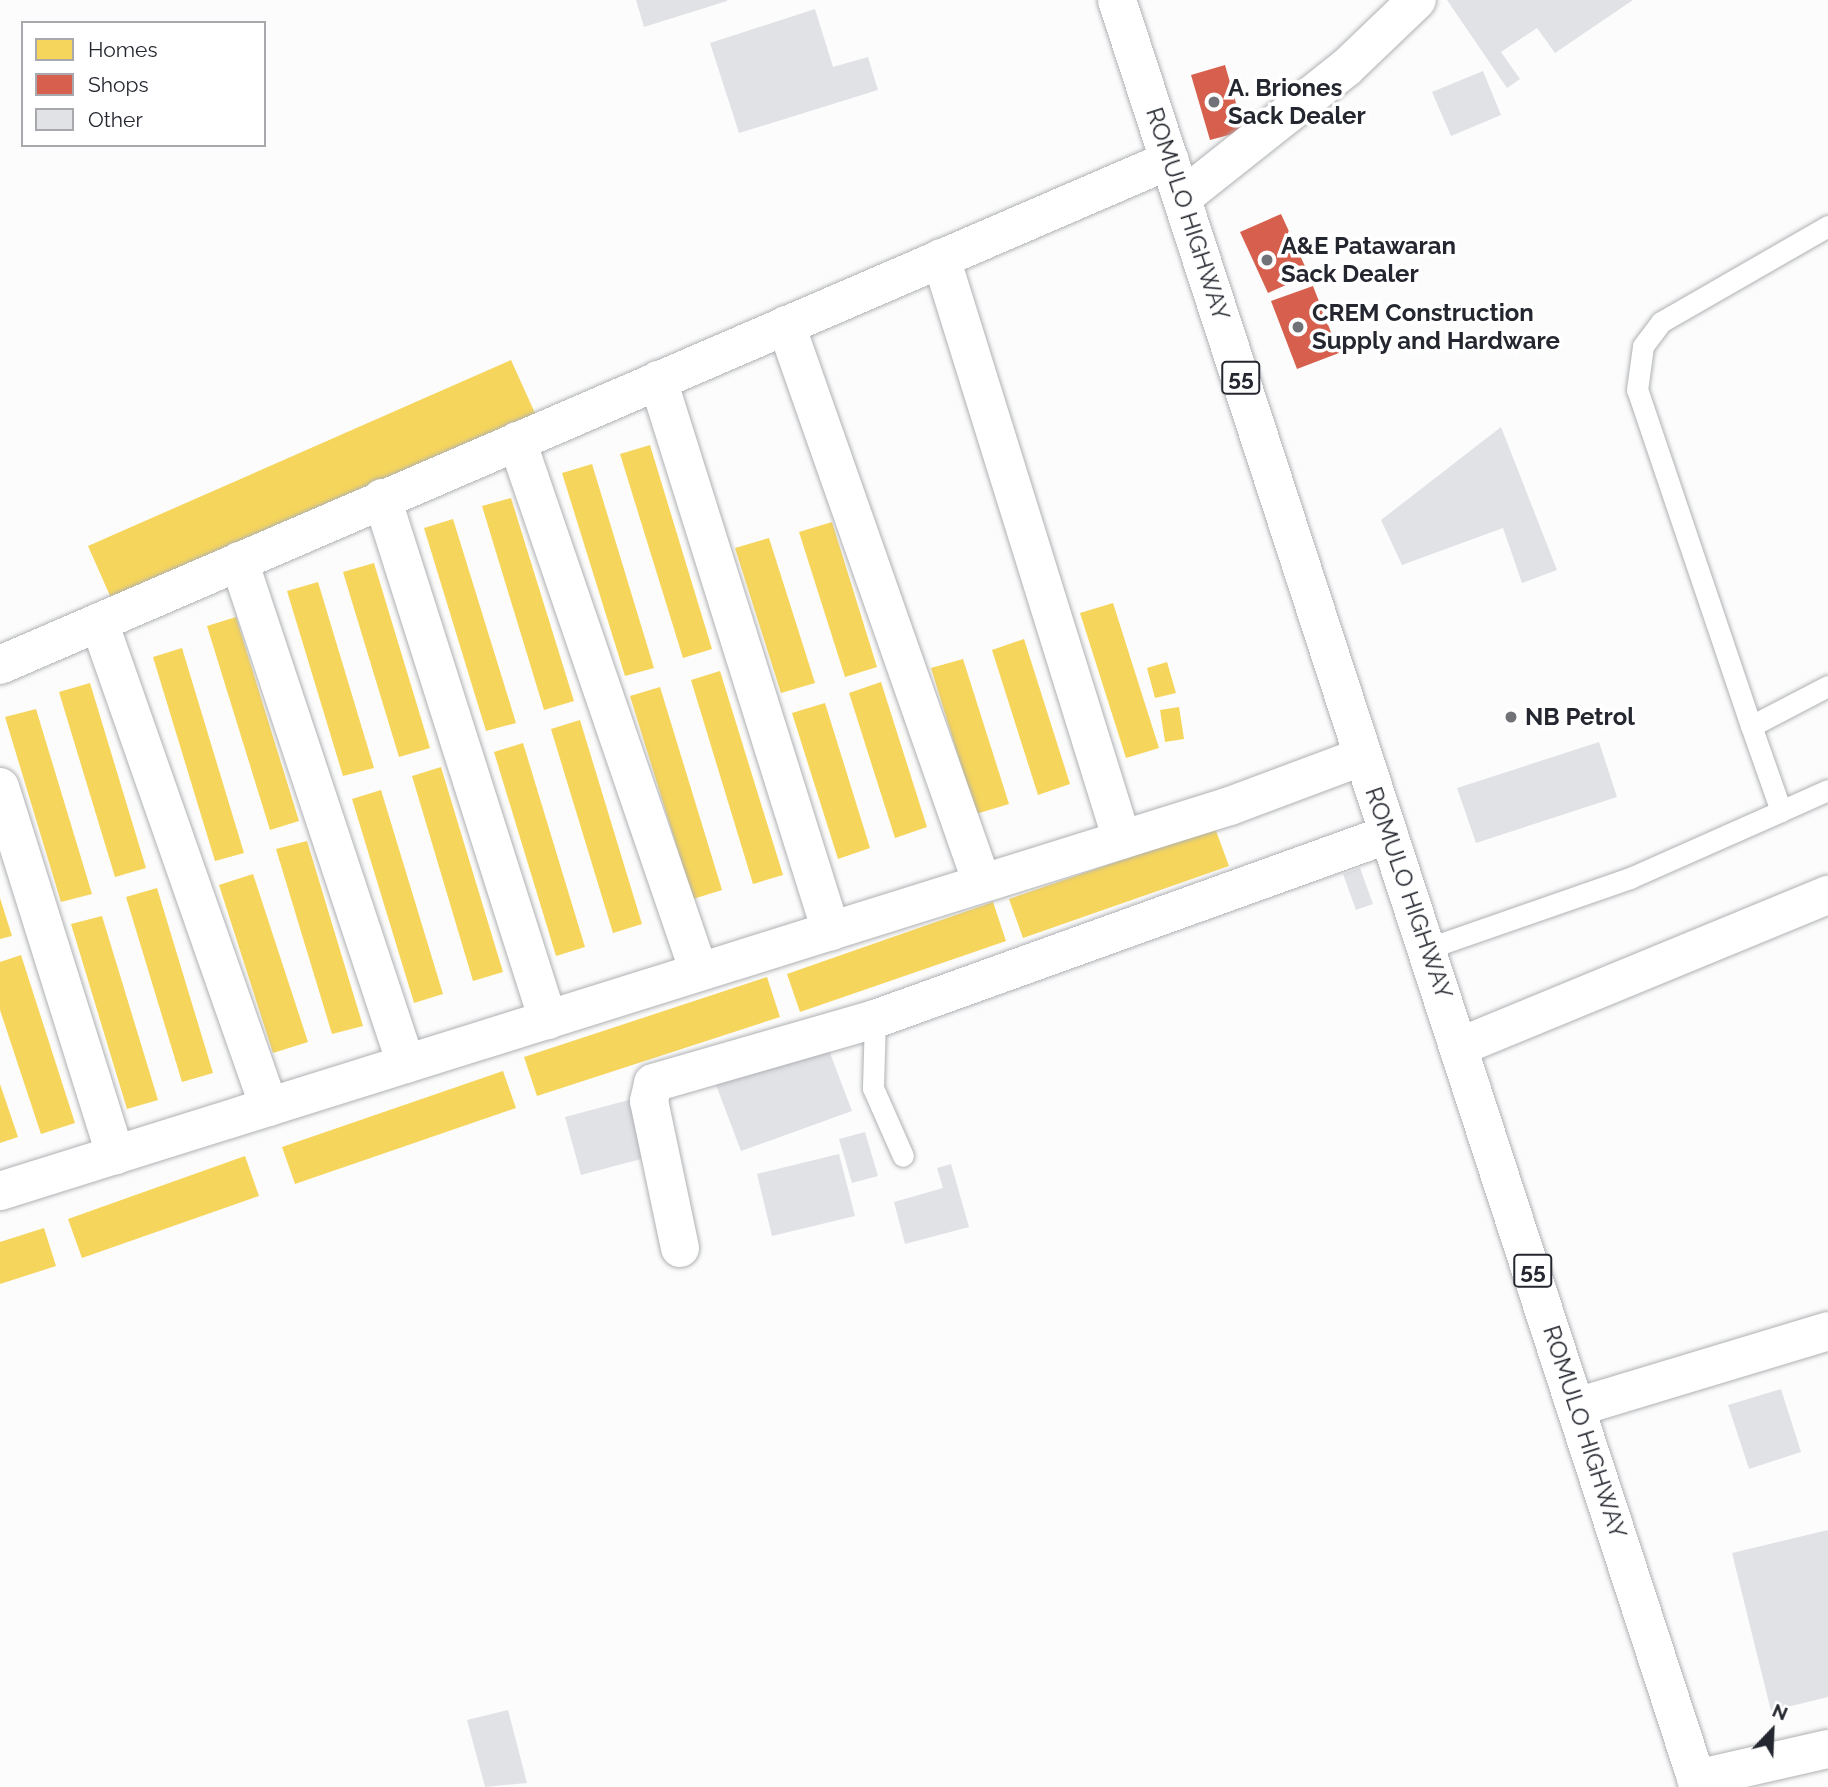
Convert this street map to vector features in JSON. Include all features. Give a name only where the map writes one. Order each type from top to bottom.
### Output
[{"type":"main road","name":"ROMULO HIGHWAY","points":[[1118,0],[1361,757],[1429,948],[1698,1783]]},
{"type":"main road","points":[[1183,197],[1346,68],[1417,0]]},
{"type":"main road","points":[[0,665],[1170,160]]},
{"type":"main road","points":[[941,258],[1122,840]]},
{"type":"main road","points":[[786,325],[982,883]]},
{"type":"main road","points":[[657,380],[831,931]]},
{"type":"main road","points":[[517,441],[699,972]]},
{"type":"main road","points":[[382,498],[548,1020]]},
{"type":"main road","points":[[239,561],[406,1064]]},
{"type":"main road","points":[[99,622],[268,1107]]},
{"type":"main road","points":[[0,1191],[1122,840],[1361,757]]},
{"type":"main road","points":[[0,787],[115,1155]]},
{"type":"main road","points":[[680,1248],[649,1101],[653,1083],[874,1019],[1389,834]]},
{"type":"main road","points":[[1461,1046],[1828,895]]},
{"type":"main road","points":[[1577,1407],[1828,1331]]},
{"type":"main road","points":[[1698,1783],[1828,1749]]},
{"type":"lane","points":[[1781,811],[1637,390],[1643,346],[1661,322],[1828,226]]},
{"type":"lane","points":[[1751,726],[1828,686]]},
{"type":"lane","points":[[1429,948],[1630,878],[1828,790]]},
{"type":"lane","points":[[874,1019],[873,1088],[902,1156]]},
{"type":"building: Homes","points":[[511,360],[539,422],[115,607],[88,546]]},
{"type":"building: Homes","points":[[650,445],[712,649],[683,658],[620,454]]},
{"type":"building: Homes","points":[[592,464],[654,668],[625,676],[562,473]]},
{"type":"building: Homes","points":[[511,498],[574,701],[544,710],[482,506]]},
{"type":"building: Homes","points":[[453,519],[516,723],[486,731],[424,528]]},
{"type":"building: Homes","points":[[832,522],[877,667],[845,677],[799,532]]},
{"type":"building: Homes","points":[[769,538],[815,683],[781,693],[735,548]]},
{"type":"building: Homes","points":[[374,563],[430,748],[399,757],[343,572]]},
{"type":"building: Homes","points":[[318,582],[374,768],[343,776],[287,591]]},
{"type":"building: Homes","points":[[1113,603],[1159,748],[1126,758],[1080,613]]},
{"type":"building: Homes","points":[[236,617],[299,821],[270,830],[207,626]]},
{"type":"building: Homes","points":[[1024,639],[1070,784],[1038,795],[992,650]]},
{"type":"building: Homes","points":[[182,648],[244,853],[215,861],[153,657]]},
{"type":"building: Homes","points":[[963,659],[1009,804],[976,814],[931,668]]},
{"type":"building: Homes","points":[[1167,662],[1176,693],[1155,698],[1147,668]]},
{"type":"building: Homes","points":[[720,671],[783,875],[753,884],[691,680]]},
{"type":"building: Homes","points":[[881,682],[927,827],[895,838],[849,693]]},
{"type":"building: Homes","points":[[90,683],[146,868],[115,877],[59,692]]},
{"type":"building: Homes","points":[[660,687],[722,890],[693,899],[630,696]]},
{"type":"building: Homes","points":[[825,703],[870,848],[838,859],[792,713]]},
{"type":"building: Homes","points":[[1179,707],[1184,739],[1165,742],[1160,710]]},
{"type":"building: Homes","points":[[36,709],[92,894],[61,902],[5,717]]},
{"type":"building: Homes","points":[[580,720],[642,924],[613,933],[551,729]]},
{"type":"building: Homes","points":[[523,743],[585,947],[556,956],[494,752]]},
{"type":"building: Homes","points":[[441,767],[503,972],[473,981],[412,776]]},
{"type":"building: Homes","points":[[381,790],[443,994],[414,1003],[352,799]]},
{"type":"building: Homes","points":[[1215,828],[1229,866],[1023,938],[1009,899]]},
{"type":"building: Homes","points":[[307,841],[363,1026],[332,1034],[276,849]]},
{"type":"building: Homes","points":[[253,874],[308,1042],[273,1053],[219,885]]},
{"type":"building: Homes","points":[[157,888],[213,1073],[182,1082],[126,897]]},
{"type":"building: Homes","points":[[0,898],[12,936],[0,939]]},
{"type":"building: Homes","points":[[993,902],[1006,941],[800,1012],[787,974]]},
{"type":"building: Homes","points":[[102,916],[158,1100],[127,1109],[71,924]]},
{"type":"building: Homes","points":[[21,955],[75,1123],[41,1134],[0,1010],[0,962]]},
{"type":"building: Homes","points":[[767,977],[780,1017],[537,1096],[524,1057]]},
{"type":"building: Homes","points":[[503,1071],[516,1108],[295,1184],[282,1147]]},
{"type":"building: Homes","points":[[0,1084],[18,1137],[0,1143]]},
{"type":"building: Homes","points":[[245,1156],[259,1196],[82,1258],[68,1219]]},
{"type":"building: Homes","points":[[44,1228],[56,1266],[0,1284],[0,1242]]},
{"type":"building: Shops","points":[[1225,65],[1244,131],[1210,140],[1191,75]]},
{"type":"building: Shops","points":[[1281,214],[1309,275],[1268,293],[1240,232]]},
{"type":"building: Shops","points":[[1313,286],[1339,353],[1297,369],[1271,301]]},
{"type":"building: Other","points":[[636,0],[727,0],[727,1],[644,27]]},
{"type":"building: Other","points":[[1447,0],[1633,0],[1555,53],[1537,28],[1501,52],[1520,79],[1507,88]]},
{"type":"building: Other","points":[[815,9],[833,67],[868,57],[878,90],[739,133],[710,43]]},
{"type":"building: Other","points":[[1483,71],[1501,115],[1451,136],[1432,92]]},
{"type":"building: Other","points":[[1501,427],[1557,570],[1522,583],[1503,528],[1402,565],[1381,520]]},
{"type":"building: Other","points":[[1599,742],[1617,797],[1476,843],[1457,788]]},
{"type":"building: Other","points":[[1360,868],[1373,904],[1356,910],[1343,874]]},
{"type":"building: Other","points":[[824,1037],[852,1111],[741,1151],[713,1077]]},
{"type":"building: Other","points":[[640,1097],[656,1155],[581,1175],[565,1117]]},
{"type":"building: Other","points":[[865,1132],[878,1176],[852,1183],[839,1139]]},
{"type":"building: Other","points":[[839,1154],[855,1216],[772,1236],[757,1174]]},
{"type":"building: Other","points":[[951,1164],[969,1227],[905,1244],[894,1202],[943,1188],[937,1168]]},
{"type":"building: Other","points":[[1781,1389],[1801,1452],[1749,1469],[1728,1405]]},
{"type":"building: Other","points":[[1828,1530],[1828,1697],[1771,1711],[1732,1553]]},
{"type":"building: Other","points":[[508,1710],[527,1783],[485,1787],[467,1720]]},
{"type":"place","name":"A. Briones Sack Dealer","points":[[1214,102]]},
{"type":"place","name":"A&E Patawaran Sack Dealer","points":[[1267,260]]},
{"type":"place","name":"CREM Construction Supply and Hardware","points":[[1298,327]]},
{"type":"place","name":"NB Petrol","points":[[1511,717]]}]
